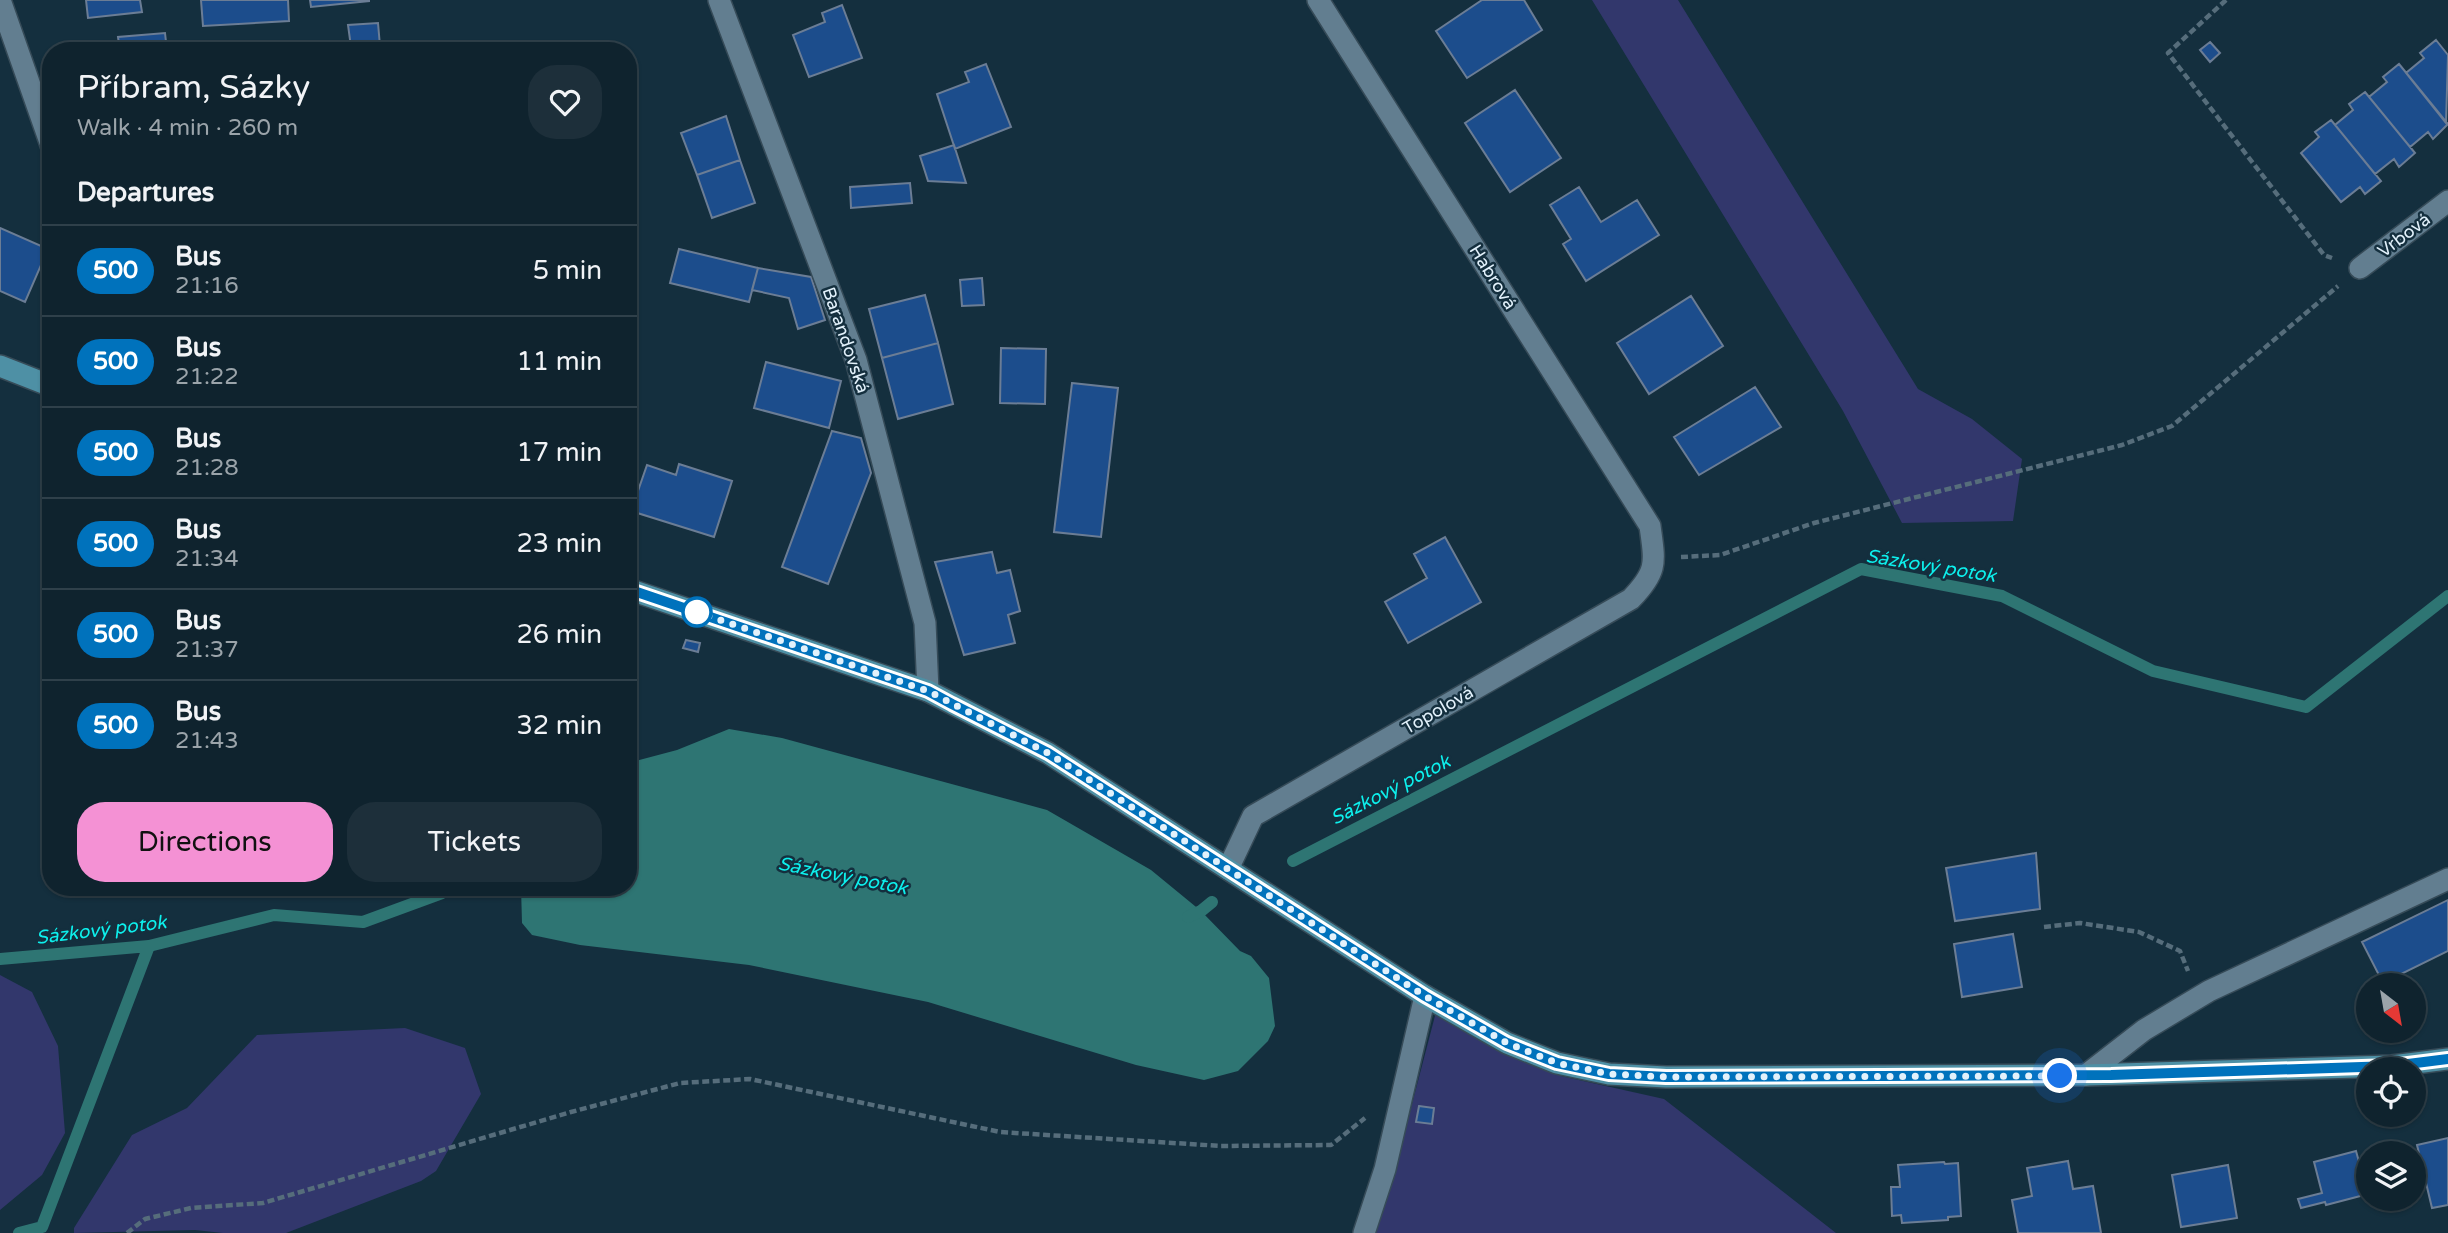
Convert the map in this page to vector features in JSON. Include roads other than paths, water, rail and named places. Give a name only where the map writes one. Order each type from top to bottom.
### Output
[{"type":"street","points":[[0,0],[42,119]]},
{"type":"street","name":"Barandovská","points":[[719,0],[856,360],[925,623],[928,691]]},
{"type":"street","name":"Habrová","points":[[1318,0],[1650,526],[1655,558]]},
{"type":"street","name":"Vrbová","points":[[2360,268],[2448,201]]},
{"type":"street","points":[[0,366],[42,382]]},
{"type":"street","name":"Topolová","points":[[1228,869],[1253,816],[1631,599],[1650,580],[1655,558]]},
{"type":"street","points":[[637,592],[928,691],[1048,753],[1425,996],[1507,1043],[1557,1063],[1609,1074],[1666,1077],[2086,1075],[2392,1066],[2448,1059]]},
{"type":"street","points":[[2086,1075],[2144,1030],[2199,997],[2448,878]]},
{"type":"street","points":[[1364,1233],[1385,1169],[1425,996]]},
{"type":"water","points":[[729,729],[782,738],[1047,810],[1151,870],[1201,911],[1240,951],[1251,956],[1269,978],[1275,1026],[1268,1041],[1238,1071],[1204,1080],[1136,1065],[928,1002],[749,965],[580,945],[532,935],[522,923],[521,896],[637,896],[637,761],[677,750]]},
{"type":"waterway","name":"Sázkový potok","points":[[1293,861],[1861,569],[2002,596],[2153,671],[2306,707],[2448,596]]},
{"type":"waterway","name":"Sázkový potok","points":[[0,959],[149,946],[274,915],[363,922],[434,896]]},
{"type":"waterway","name":"Sázkový potok","points":[[1188,917],[1212,902]]},
{"type":"waterway","points":[[19,1233],[42,1227],[149,946]]}]
